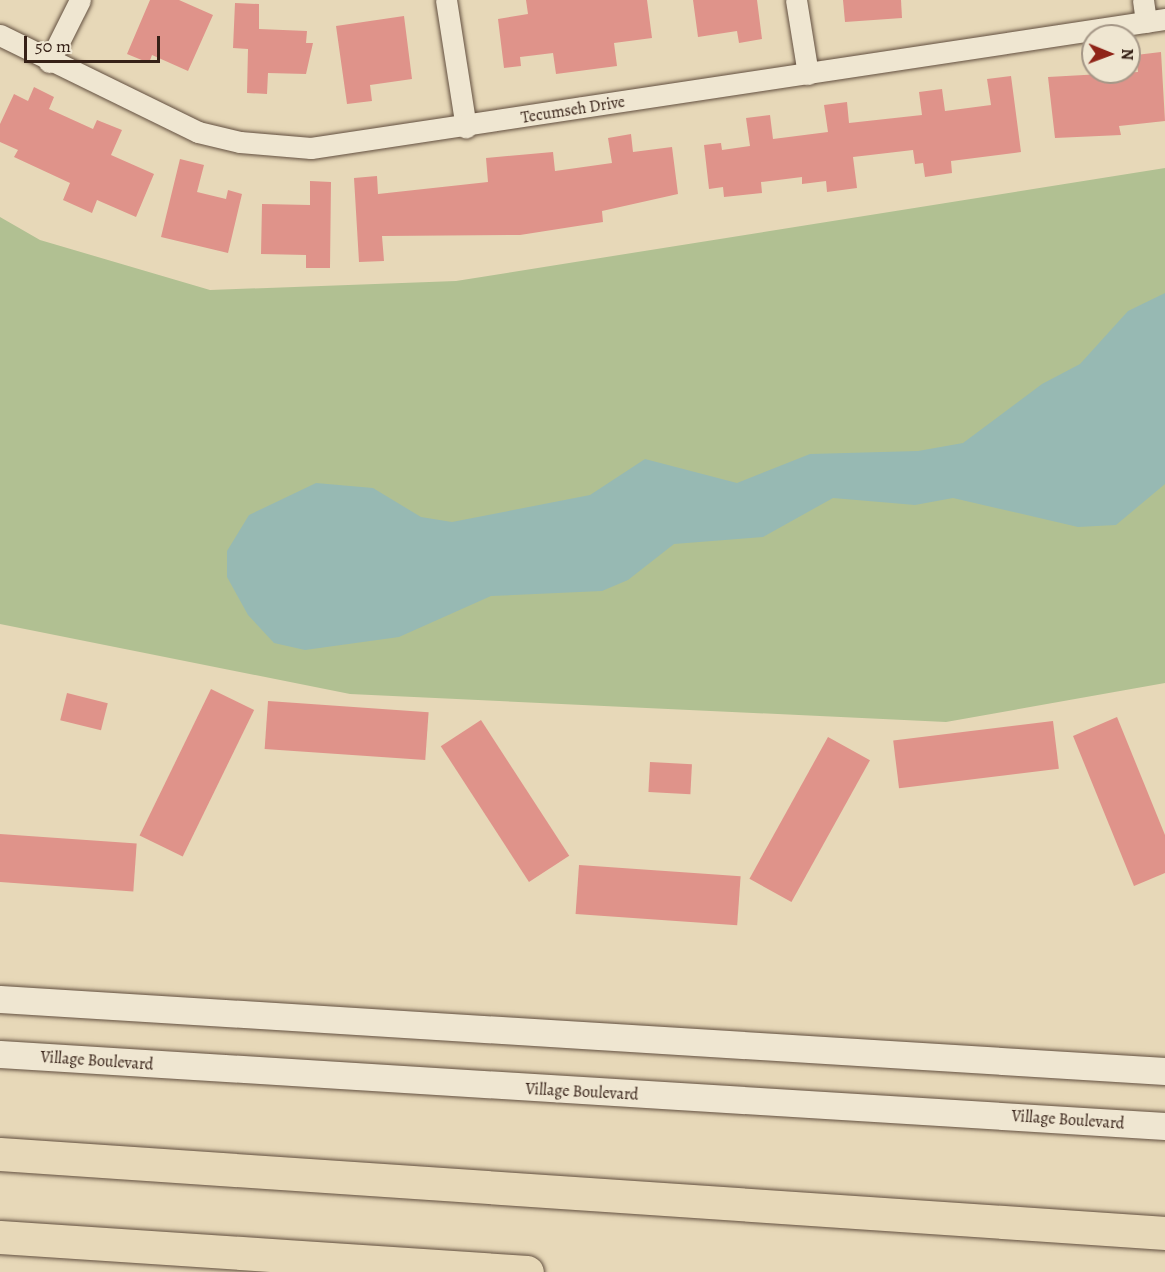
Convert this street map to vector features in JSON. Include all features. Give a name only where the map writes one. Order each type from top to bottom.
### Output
[{"type":"highway","points":[[0,1154],[1165,1233]]},
{"type":"highway","points":[[0,1237],[527,1272]]},
{"type":"street","points":[[50,62],[80,0]]},
{"type":"street","points":[[446,0],[466,127]]},
{"type":"street","points":[[796,0],[808,74]]},
{"type":"street","points":[[1143,0],[1155,21]]},
{"type":"street","name":"Tecumseh Drive","points":[[0,35],[172,122],[240,142],[311,148],[466,127],[1155,21]]},
{"type":"street","points":[[0,999],[1165,1071]]},
{"type":"street","name":"Village Boulevard","points":[[0,1054],[1165,1126]]},
{"type":"green space","points":[[1165,168],[1165,683],[946,722],[350,694],[0,624],[0,217],[40,240],[210,290],[456,281]]},
{"type":"water","points":[[1165,293],[1165,484],[1116,525],[1078,527],[953,498],[915,505],[833,498],[763,537],[674,544],[628,580],[602,591],[491,596],[399,637],[305,650],[274,643],[248,615],[227,577],[227,551],[249,515],[316,483],[373,488],[421,517],[452,522],[590,495],[645,459],[737,483],[810,454],[918,451],[963,443],[1042,384],[1080,364],[1128,311]]},
{"type":"building","points":[[150,0],[179,0],[213,15],[188,71],[152,55],[149,63],[127,54]]},
{"type":"building","points":[[526,0],[647,0],[652,38],[614,43],[617,66],[556,74],[553,53],[520,57],[521,66],[504,68],[498,19],[528,14]]},
{"type":"building","points":[[693,0],[757,0],[762,39],[739,43],[737,31],[698,37]]},
{"type":"building","points":[[843,0],[901,0],[902,18],[845,22]]},
{"type":"building","points":[[235,3],[259,4],[259,29],[307,31],[306,43],[313,43],[306,74],[268,73],[267,94],[247,93],[248,49],[233,48]]},
{"type":"building","points":[[404,16],[412,79],[370,85],[372,101],[347,104],[336,26]]},
{"type":"building","points":[[1161,52],[1165,121],[1119,126],[1121,135],[1055,138],[1048,77],[1081,75],[1081,84],[1141,84],[1141,54]]},
{"type":"building","points":[[1011,76],[1021,152],[951,161],[952,173],[925,177],[923,163],[915,164],[913,150],[853,157],[857,188],[827,192],[826,181],[802,184],[802,177],[761,182],[762,193],[724,197],[723,187],[709,189],[704,145],[721,143],[722,150],[750,146],[746,118],[770,115],[773,139],[828,132],[824,105],[847,102],[849,123],[922,115],[919,92],[942,89],[945,111],[991,105],[987,79]]},
{"type":"building","points":[[34,87],[54,97],[49,109],[93,129],[97,120],[122,130],[111,155],[154,174],[136,217],[97,200],[92,213],[63,200],[70,183],[14,157],[18,150],[0,142],[0,124],[14,94],[28,101]]},
{"type":"building","points":[[631,134],[633,152],[672,147],[678,194],[602,211],[603,222],[520,235],[382,236],[384,261],[359,262],[354,178],[377,176],[378,194],[488,182],[486,158],[553,152],[555,171],[612,163],[608,138]]},
{"type":"building","points":[[180,159],[204,165],[197,192],[226,199],[228,190],[242,194],[228,253],[161,237]]},
{"type":"building","points":[[310,181],[331,182],[330,268],[306,268],[306,255],[261,254],[262,204],[310,205]]},
{"type":"building","points":[[211,689],[254,710],[183,857],[140,836]]},
{"type":"building","points":[[67,693],[108,703],[101,730],[60,720]]},
{"type":"building","points":[[268,701],[429,712],[425,760],[265,749]]},
{"type":"building","points":[[1117,717],[1165,835],[1165,873],[1134,886],[1073,736]]},
{"type":"building","points":[[481,720],[569,856],[529,882],[441,746]]},
{"type":"building","points":[[1053,721],[1059,769],[899,788],[893,741]]},
{"type":"building","points":[[828,737],[870,760],[791,902],[749,879]]},
{"type":"building","points":[[650,762],[692,764],[690,794],[648,792]]},
{"type":"building","points":[[0,834],[137,844],[133,891],[0,882]]},
{"type":"building","points":[[579,865],[741,876],[737,925],[576,914]]}]
